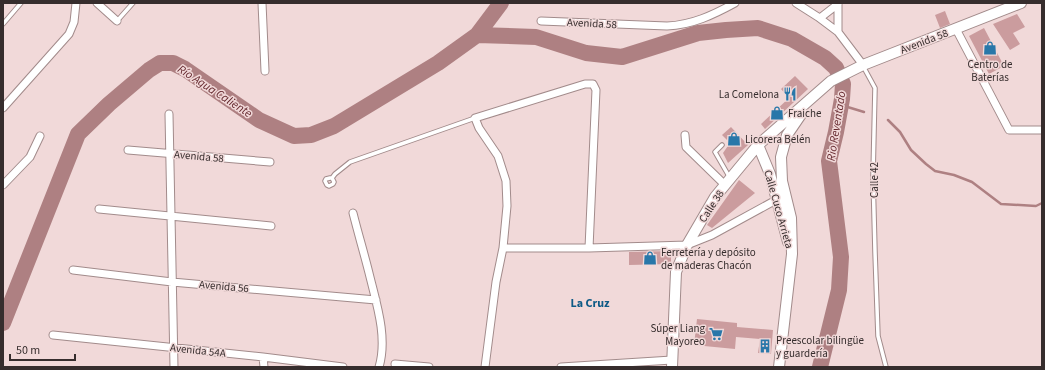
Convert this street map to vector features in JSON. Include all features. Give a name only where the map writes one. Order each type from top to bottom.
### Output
[{"type":"main road","name":"Avenida 58","points":[[830,82],[858,67],[1021,3]]},
{"type":"main road","name":"Calle 38","points":[[672,364],[676,272],[687,245],[715,197],[758,145],[830,82]]},
{"type":"main road","name":"Calle Cuco Arrieta","points":[[792,254],[791,218],[782,180],[782,148],[794,123],[806,107],[830,82]]},
{"type":"main road","name":"Calle Cuco Arrieta","points":[[758,145],[768,167],[792,254]]},
{"type":"main road","points":[[779,367],[792,254]]},
{"type":"street","points":[[3,108],[69,34],[74,22],[76,3]]},
{"type":"street","points":[[96,3],[117,21]]},
{"type":"street","points":[[262,3],[265,71]]},
{"type":"street","name":"Avenida 58","points":[[541,21],[667,26],[682,25],[697,21],[735,3]]},
{"type":"street","name":"Calle 42","points":[[796,3],[820,18],[838,32],[858,67]]},
{"type":"street","points":[[820,18],[838,3]]},
{"type":"street","points":[[838,3],[838,32]]},
{"type":"street","points":[[956,28],[1009,130],[1042,130]]},
{"type":"street","points":[[485,367],[496,282],[503,248],[507,206],[506,181],[498,156],[479,128],[475,118],[585,84],[593,84],[596,90],[589,248]]},
{"type":"street","points":[[169,114],[174,367]]},
{"type":"street","points":[[685,135],[686,147],[728,182]]},
{"type":"street","points":[[3,185],[30,157],[40,136]]},
{"type":"street","name":"Avenida 58","points":[[128,150],[270,162]]},
{"type":"street","points":[[503,248],[589,248],[687,245],[712,235],[776,200]]},
{"type":"street","points":[[99,209],[271,226]]},
{"type":"street","points":[[353,213],[376,300],[382,329],[382,349],[379,367]]},
{"type":"street","name":"Avenida 56","points":[[72,270],[172,282],[376,300]]},
{"type":"street","name":"Avenida 54A","points":[[53,335],[343,367]]},
{"type":"street","points":[[262,357],[264,367]]},
{"type":"street","points":[[395,364],[429,367]]},
{"type":"street","points":[[561,367],[672,364]]},
{"type":"lane","points":[[3,24],[21,3]]},
{"type":"lane","points":[[117,21],[133,3]]},
{"type":"lane","name":"Calle 42","points":[[858,67],[875,88],[873,176],[878,336],[886,367]]},
{"type":"lane","points":[[332,178],[350,162],[475,118]]},
{"type":"lane","points":[[722,145],[714,152],[728,182]]},
{"type":"building","points":[[945,11],[950,24],[940,28],[935,15]]},
{"type":"building","points":[[1017,14],[1025,27],[1013,33],[1020,44],[1010,50],[993,24]]},
{"type":"building","points":[[984,28],[1004,66],[989,74],[969,36]]},
{"type":"building","points":[[795,76],[808,89],[765,129],[761,124],[789,98],[781,89]]},
{"type":"building","name":"Licorera Belén","points":[[731,127],[748,145],[728,163],[723,153],[730,143],[722,135]]},
{"type":"building","points":[[739,180],[755,193],[712,228],[707,225]]},
{"type":"building","name":"Ferretería y depósito de maderas Chacón","points":[[671,251],[671,264],[629,265],[629,252]]},
{"type":"building","name":"Súper Liang Mayoreo","points":[[697,319],[737,323],[737,327],[773,330],[771,354],[758,353],[760,339],[736,337],[735,349],[694,345]]},
{"type":"waterway","name":"Río Agua Caliente","points":[[3,323],[78,134],[109,104],[149,70],[160,63],[173,63],[185,69],[259,120],[294,136],[311,135],[334,126],[438,63],[477,35],[501,3]]},
{"type":"waterway","name":"Rio Reventado","points":[[477,35],[536,37],[586,53],[622,57],[698,33],[758,28],[792,39],[825,58],[836,68],[843,84],[842,99],[829,161],[841,257],[839,290],[820,367]]},
{"type":"waterway","points":[[841,105],[864,112]]},
{"type":"waterway","points":[[888,120],[900,132],[911,150],[935,171],[954,175],[972,182],[1001,204],[1036,206],[1042,203]]},
{"type":"place","name":"Centro de Baterías","points":[[990,48]]},
{"type":"place","name":"La Comelona","points":[[790,94]]},
{"type":"place","name":"Fraiche","points":[[777,113]]},
{"type":"place","name":"Licorera Belén","points":[[734,139]]},
{"type":"place","name":"Ferretería y depósito de maderas Chacón","points":[[650,258]]},
{"type":"place","name":"Súper Liang Mayoreo","points":[[716,334]]},
{"type":"place","name":"Preescolar bilingüe y guardería","points":[[765,346]]},
{"type":"district","name":"La Cruz","points":[[590,303]]}]
